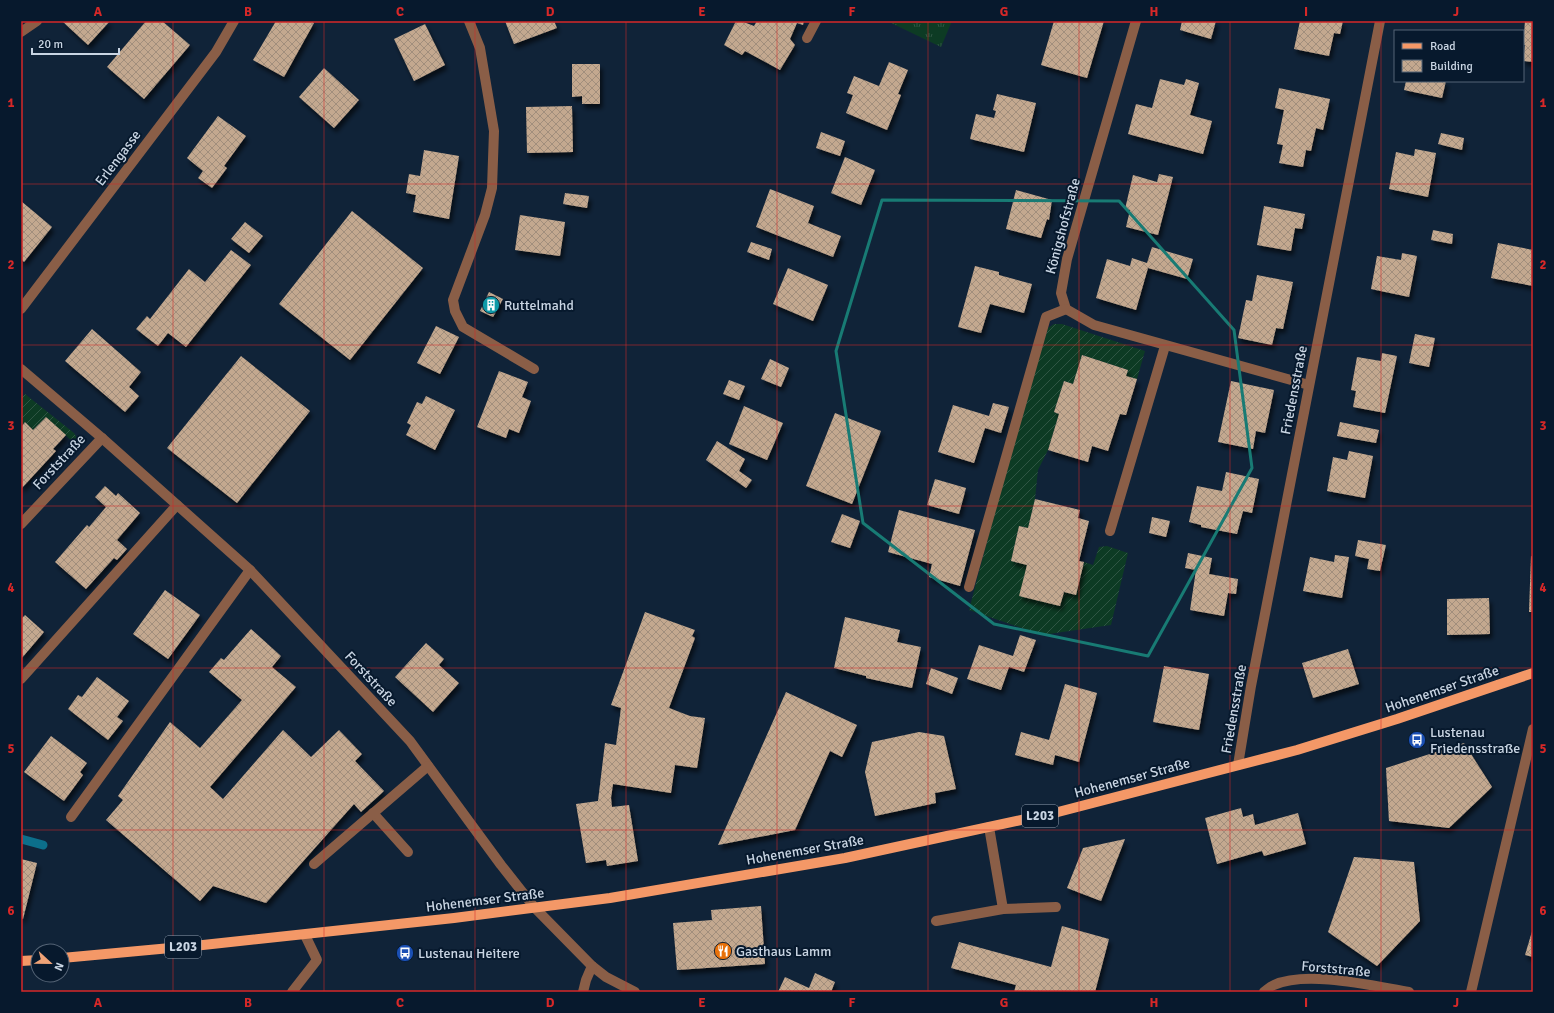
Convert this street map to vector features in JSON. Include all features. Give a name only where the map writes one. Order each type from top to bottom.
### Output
[{"type":"main road","name":"Hohenemser Straße","points":[[70,957],[402,925],[535,908],[610,898],[845,858],[1058,812],[1296,750],[1390,721],[1533,673]]},
{"type":"street","points":[[21,32],[37,21]]},
{"type":"street","name":"Erlengasse","points":[[21,309],[216,52],[234,21]]},
{"type":"street","points":[[469,21],[480,48],[494,132],[492,188],[485,216],[453,300],[455,310],[463,327],[534,369]]},
{"type":"street","points":[[806,38],[816,21]]},
{"type":"street","name":"Königshofstraße","points":[[1066,309],[1061,293],[1067,259],[1136,21]]},
{"type":"street","name":"Friedensstraße","points":[[1238,765],[1251,686],[1380,21]]},
{"type":"street","points":[[969,587],[1046,317],[1066,309],[1094,325],[1309,385]]},
{"type":"street","points":[[1110,531],[1165,346]]},
{"type":"street","name":"Forststraße","points":[[23,374],[102,438],[250,570],[406,737],[535,908],[592,966],[606,977],[635,992]]},
{"type":"street","name":"Forststraße","points":[[21,524],[102,438]]},
{"type":"street","points":[[21,679],[176,504]]},
{"type":"street","points":[[71,818],[250,570]]},
{"type":"street","points":[[1471,992],[1533,729]]},
{"type":"street","points":[[314,864],[428,766]]},
{"type":"street","points":[[373,813],[408,852]]},
{"type":"street","points":[[989,827],[1003,910]]},
{"type":"street","points":[[936,921],[1003,910],[1056,907]]},
{"type":"street","points":[[292,992],[317,960],[305,934]]},
{"type":"street","points":[[583,992],[592,966]]},
{"type":"street","name":"Forststraße","points":[[1264,992],[1273,985],[1291,980],[1317,979],[1408,992]]},
{"type":"highlighted area","points":[[882,200],[1119,201],[1234,330],[1252,468],[1148,656],[994,624],[863,523],[836,351]]},
{"type":"green space","points":[[887,21],[952,21],[941,47]]},
{"type":"green space","points":[[1054,324],[1062,324],[1145,351],[1137,379],[1126,376],[1128,370],[1082,355],[1073,384],[1064,381],[1054,412],[1059,414],[1048,450],[1038,470],[1035,499],[1028,528],[1019,526],[1011,561],[1027,565],[1020,596],[1060,606],[1064,592],[1076,595],[1084,562],[1093,565],[1099,547],[1107,546],[1128,553],[1111,625],[1042,635],[969,610],[1008,462],[1048,328]]},
{"type":"green space","points":[[25,394],[74,433],[78,439],[77,446],[46,417],[33,430],[25,422],[21,427],[21,398]]},
{"type":"building","points":[[62,21],[110,21],[88,45]]},
{"type":"building","points":[[146,21],[162,21],[190,45],[144,99],[107,67]]},
{"type":"building","points":[[276,21],[312,21],[314,23],[284,77],[253,60]]},
{"type":"building","points":[[505,21],[554,21],[557,28],[514,44]]},
{"type":"building","points":[[736,21],[741,21],[754,26],[757,21],[804,21],[803,25],[797,23],[790,39],[795,45],[780,70],[745,51],[742,55],[724,45]]},
{"type":"building","points":[[1054,21],[1104,21],[1087,78],[1041,65]]},
{"type":"building","points":[[1182,21],[1216,21],[1211,39],[1180,30]]},
{"type":"building","points":[[1300,21],[1343,21],[1340,34],[1334,33],[1329,56],[1294,49]]},
{"type":"building","points":[[1525,21],[1533,21],[1533,62],[1524,61]]},
{"type":"building","points":[[425,24],[445,65],[414,81],[394,39]]},
{"type":"building","points":[[889,62],[908,70],[898,94],[901,95],[887,130],[846,113],[853,95],[847,93],[854,76],[879,86]]},
{"type":"building","points":[[572,64],[600,64],[600,104],[582,104],[582,96],[572,97]]},
{"type":"building","points":[[324,68],[359,100],[334,128],[299,97]]},
{"type":"building","points":[[1160,79],[1184,85],[1186,79],[1199,83],[1190,115],[1212,121],[1203,154],[1128,134],[1136,104],[1152,108]]},
{"type":"building","points":[[1406,82],[1446,82],[1442,98],[1404,90]]},
{"type":"building","points":[[1279,88],[1330,99],[1323,130],[1316,128],[1311,151],[1306,150],[1303,167],[1279,163],[1283,145],[1277,144],[1284,110],[1275,108]]},
{"type":"building","points":[[997,94],[1036,103],[1024,152],[970,139],[976,114],[994,118],[996,111],[993,110]]},
{"type":"building","points":[[572,106],[573,152],[527,153],[526,107]]},
{"type":"building","points":[[218,116],[246,136],[224,166],[227,168],[212,188],[198,178],[203,171],[187,158]]},
{"type":"building","points":[[821,132],[845,141],[840,156],[816,148]]},
{"type":"building","points":[[1441,133],[1464,138],[1462,150],[1438,144]]},
{"type":"building","points":[[1415,149],[1436,153],[1428,197],[1389,189],[1396,152],[1414,156]]},
{"type":"building","points":[[424,150],[459,156],[449,219],[413,212],[416,195],[406,193],[409,174],[420,176]]},
{"type":"building","points":[[845,157],[875,170],[861,205],[831,193]]},
{"type":"building","points":[[1159,174],[1173,177],[1158,235],[1126,227],[1130,210],[1125,209],[1133,175],[1157,182]]},
{"type":"building","points":[[770,189],[814,206],[808,223],[841,236],[833,257],[756,227]]},
{"type":"building","points":[[1016,190],[1052,200],[1049,220],[1047,219],[1041,238],[1006,229]]},
{"type":"building","points":[[565,193],[589,196],[587,208],[563,204]]},
{"type":"building","points":[[21,201],[52,227],[24,262],[21,259]]},
{"type":"building","points":[[1264,206],[1305,214],[1302,229],[1295,228],[1291,251],[1257,245]]},
{"type":"building","points":[[352,211],[423,268],[350,360],[279,304]]},
{"type":"building","points":[[520,215],[565,222],[560,256],[515,250]]},
{"type":"building","points":[[245,222],[263,236],[249,253],[231,239]]},
{"type":"building","points":[[1433,230],[1453,234],[1452,244],[1431,240]]},
{"type":"building","points":[[751,242],[772,249],[769,260],[747,252]]},
{"type":"building","points":[[1498,243],[1533,250],[1533,286],[1491,278]]},
{"type":"building","points":[[1152,247],[1193,259],[1187,279],[1148,268],[1136,310],[1096,298],[1107,259],[1130,266],[1132,258],[1147,263]]},
{"type":"building","points":[[231,250],[251,265],[186,347],[168,333],[158,346],[136,329],[147,316],[150,319],[189,269],[205,282]]},
{"type":"building","points":[[1402,253],[1417,256],[1409,297],[1371,289],[1377,256],[1401,260]]},
{"type":"building","points":[[975,266],[999,272],[999,275],[1032,284],[1024,313],[990,304],[981,333],[958,327]]},
{"type":"building","points":[[788,268],[828,285],[813,321],[773,304]]},
{"type":"building","points":[[1257,275],[1293,282],[1283,329],[1276,328],[1272,345],[1238,338],[1246,300],[1252,301]]},
{"type":"building","name":"Ruttelmahd","points":[[489,292],[503,299],[493,317],[480,311]]},
{"type":"building","points":[[436,326],[459,337],[440,374],[417,363]]},
{"type":"building","points":[[92,329],[141,372],[129,387],[139,396],[125,412],[65,361]]},
{"type":"building","points":[[1415,334],[1435,338],[1429,367],[1409,363]]},
{"type":"building","points":[[1382,353],[1397,356],[1385,413],[1353,407],[1356,391],[1351,390],[1357,357],[1381,361]]},
{"type":"building","points":[[1082,355],[1128,370],[1126,376],[1137,379],[1126,415],[1120,414],[1108,451],[1092,446],[1088,462],[1048,450],[1059,414],[1054,412],[1064,381],[1073,384]]},
{"type":"building","points":[[241,356],[310,411],[237,503],[167,448]]},
{"type":"building","points":[[770,359],[789,368],[781,387],[761,379]]},
{"type":"building","points":[[499,371],[528,382],[522,397],[531,401],[519,433],[509,429],[506,438],[477,427]]},
{"type":"building","points":[[729,380],[745,386],[739,400],[723,394]]},
{"type":"building","points":[[1231,381],[1274,390],[1265,433],[1256,431],[1253,449],[1218,442]]},
{"type":"building","points":[[426,396],[455,410],[435,450],[406,435],[411,425],[407,423],[417,402],[422,404]]},
{"type":"building","points":[[993,403],[1009,407],[1001,433],[985,428],[974,463],[938,452],[953,405],[989,416]]},
{"type":"building","points":[[744,406],[783,423],[767,460],[729,444]]},
{"type":"building","points":[[835,413],[881,431],[852,504],[806,486]]},
{"type":"building","points":[[46,417],[66,435],[53,449],[56,451],[21,489],[21,427],[25,422],[33,430]]},
{"type":"building","points":[[1340,422],[1379,430],[1376,443],[1337,436]]},
{"type":"building","points":[[717,441],[745,459],[739,471],[752,480],[746,488],[706,460]]},
{"type":"building","points":[[1349,451],[1373,456],[1365,498],[1327,491],[1333,457],[1347,460]]},
{"type":"building","points":[[1226,472],[1259,479],[1252,513],[1243,511],[1237,534],[1201,527],[1201,525],[1189,522],[1197,486],[1222,491]]},
{"type":"building","points":[[935,479],[966,488],[959,514],[927,505]]},
{"type":"building","points":[[105,486],[116,496],[118,493],[140,513],[117,540],[127,549],[117,560],[114,558],[86,589],[55,562],[87,525],[89,527],[106,507],[95,497]]},
{"type":"building","points":[[1035,499],[1080,510],[1078,518],[1089,521],[1079,561],[1084,562],[1076,595],[1064,592],[1060,606],[1019,596],[1027,565],[1011,561],[1019,526],[1028,528]]},
{"type":"building","points":[[899,510],[975,530],[960,586],[929,577],[932,564],[888,552]]},
{"type":"building","points":[[842,514],[860,521],[850,548],[831,542]]},
{"type":"building","points":[[1152,517],[1170,521],[1166,537],[1149,533]]},
{"type":"building","points":[[1358,540],[1386,545],[1380,571],[1367,569],[1369,559],[1355,556]]},
{"type":"building","points":[[1188,553],[1212,558],[1209,574],[1238,579],[1236,594],[1228,593],[1224,616],[1190,610],[1196,570],[1185,568]]},
{"type":"building","points":[[1335,555],[1349,557],[1342,598],[1303,591],[1310,557],[1334,562]]},
{"type":"building","points":[[1531,556],[1533,556],[1533,612],[1529,612]]},
{"type":"building","points":[[165,590],[200,615],[168,659],[133,634]]},
{"type":"building","points":[[1489,598],[1490,634],[1447,635],[1447,599]]},
{"type":"building","points":[[645,612],[695,630],[692,636],[695,638],[669,708],[690,716],[705,718],[697,768],[675,765],[671,793],[613,784],[611,798],[612,807],[629,805],[638,861],[607,866],[606,860],[586,863],[576,804],[598,801],[605,743],[616,745],[621,708],[611,705]]},
{"type":"building","points":[[25,615],[44,632],[21,659],[21,619]]},
{"type":"building","points":[[845,617],[900,630],[897,642],[921,647],[912,688],[866,678],[866,676],[834,668]]},
{"type":"building","points":[[251,629],[281,656],[272,667],[296,687],[210,787],[223,799],[283,730],[311,757],[339,730],[362,754],[355,761],[384,791],[361,812],[354,804],[266,903],[213,886],[200,901],[106,820],[123,800],[118,796],[170,722],[200,748],[242,700],[209,672],[221,658],[224,660]]},
{"type":"building","points":[[1020,635],[1036,640],[1024,672],[1009,667],[1001,690],[967,679],[979,645],[1013,656]]},
{"type":"building","points":[[426,643],[444,659],[439,665],[459,683],[433,712],[395,677]]},
{"type":"building","points":[[1348,649],[1359,684],[1313,698],[1302,663]]},
{"type":"building","points":[[1164,666],[1209,674],[1199,730],[1153,722]]},
{"type":"building","points":[[931,668],[958,678],[952,694],[926,684]]},
{"type":"building","points":[[97,677],[129,701],[117,717],[123,721],[108,740],[68,709],[78,695],[82,697]]},
{"type":"building","points":[[1065,684],[1097,693],[1079,762],[1055,755],[1053,765],[1015,755],[1021,732],[1049,740]]},
{"type":"building","points":[[786,692],[857,725],[842,757],[830,751],[795,830],[718,845]]},
{"type":"building","points":[[919,732],[944,736],[956,789],[935,793],[936,803],[875,816],[865,772],[872,742]]},
{"type":"building","points":[[51,736],[87,763],[80,772],[83,775],[64,801],[24,772]]},
{"type":"building","points":[[1464,743],[1492,787],[1449,828],[1389,821],[1386,768]]},
{"type":"building","points":[[1241,808],[1243,817],[1253,814],[1255,825],[1298,813],[1306,844],[1264,856],[1262,851],[1217,864],[1205,818]]},
{"type":"building","points":[[1125,839],[1101,901],[1067,888],[1083,848]]},
{"type":"building","points":[[1354,857],[1414,862],[1420,921],[1377,966],[1328,932]]},
{"type":"building","points":[[21,859],[37,863],[23,919],[21,919]]},
{"type":"building","points":[[761,906],[765,964],[677,970],[673,923],[712,920],[711,910]]},
{"type":"building","points":[[1062,926],[1109,939],[1095,992],[1014,992],[1016,985],[951,968],[959,942],[1051,967]]},
{"type":"building","points":[[1533,928],[1533,957],[1525,955]]},
{"type":"building","points":[[815,973],[835,982],[831,992],[778,992],[785,977],[809,988]]},
{"type":"waterway","points":[[21,839],[43,845]]},
{"type":"place","name":"Ruttelmahd","points":[[491,305]]},
{"type":"place","name":"Lustenau Friedensstraße","points":[[1417,740]]},
{"type":"place","name":"Gasthaus Lamm","points":[[723,951]]},
{"type":"place","name":"Lustenau Heitere","points":[[405,953]]}]
